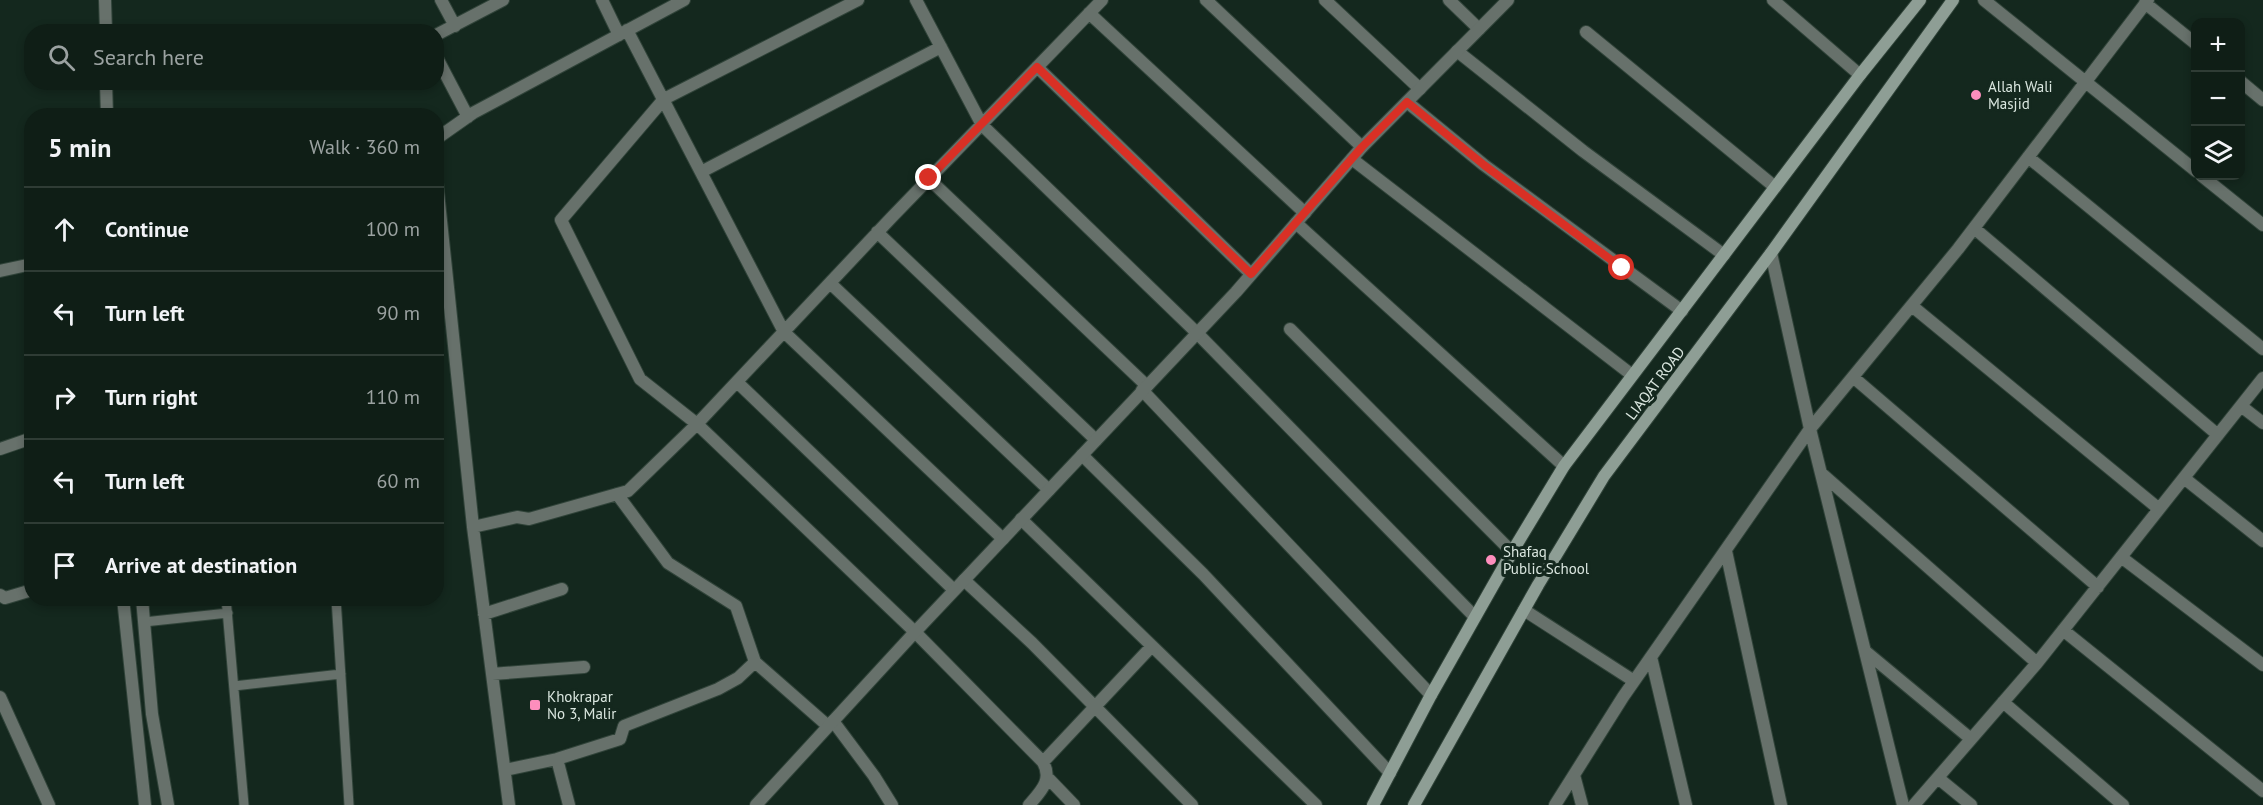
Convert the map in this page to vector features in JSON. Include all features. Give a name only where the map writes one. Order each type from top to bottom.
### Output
[{"type":"main road","points":[[1373,805],[1431,695],[1564,466],[1860,75],[1920,0]]},
{"type":"main road","name":"LIAQAT ROAD","points":[[1414,805],[1524,610],[1604,476],[1771,253],[1953,0]]},
{"type":"street","points":[[105,0],[106,24]]},
{"type":"street","points":[[441,0],[455,26]]},
{"type":"street","points":[[444,31],[503,0]]},
{"type":"street","points":[[602,0],[664,99],[784,332],[1003,539]]},
{"type":"street","points":[[444,134],[468,117],[684,0]]},
{"type":"street","points":[[858,0],[664,99],[561,220],[640,379],[697,424],[915,632],[1043,762],[1048,778],[1044,787],[1029,805]]},
{"type":"street","points":[[916,0],[981,124],[1197,333],[1475,617]]},
{"type":"street","points":[[473,527],[517,517],[529,519],[628,491],[697,424],[929,178],[1102,0]]},
{"type":"street","points":[[1206,0],[1362,147]]},
{"type":"street","points":[[1325,0],[1419,89]]},
{"type":"street","points":[[1449,0],[1479,28]]},
{"type":"street","points":[[756,805],[954,590],[1197,333],[1362,147],[1508,0]]},
{"type":"street","points":[[1773,0],[1860,75]]},
{"type":"street","points":[[1984,0],[2191,167]]},
{"type":"street","points":[[1555,805],[1634,681],[1810,429],[1974,228],[2147,2],[2191,40]]},
{"type":"street","points":[[1089,13],[1305,213]]},
{"type":"street","points":[[1586,32],[1775,187]]},
{"type":"street","points":[[701,172],[941,48]]},
{"type":"street","points":[[1457,51],[1582,151],[1724,255]]},
{"type":"street","points":[[1037,67],[1251,274]]},
{"type":"street","points":[[444,71],[468,117]]},
{"type":"street","points":[[2245,84],[2263,100]]},
{"type":"street","points":[[106,90],[107,108]]},
{"type":"street","points":[[1407,102],[1484,165],[1682,311]]},
{"type":"street","points":[[2028,157],[2263,349]]},
{"type":"street","points":[[1352,159],[1632,375]]},
{"type":"street","points":[[929,178],[1144,388],[1431,695]]},
{"type":"street","points":[[2207,180],[2263,225]]},
{"type":"street","points":[[1296,223],[1564,466]]},
{"type":"street","points":[[1974,228],[2218,435]]},
{"type":"street","points":[[878,232],[1096,440]]},
{"type":"street","points":[[444,250],[473,527],[509,805]]},
{"type":"street","points":[[1771,253],[1810,429],[1903,805]]},
{"type":"street","points":[[0,271],[24,266]]},
{"type":"street","points":[[830,283],[1049,490]]},
{"type":"street","points":[[1912,306],[2159,509]]},
{"type":"street","points":[[1290,329],[1512,552]]},
{"type":"street","points":[[1853,377],[2098,587]]},
{"type":"street","points":[[1914,805],[2037,663],[2263,378]]},
{"type":"street","points":[[737,382],[954,590]]},
{"type":"street","points":[[2241,406],[2263,423]]},
{"type":"street","points":[[0,449],[24,441]]},
{"type":"street","points":[[1082,454],[1203,574],[1390,773]]},
{"type":"street","points":[[1821,473],[2037,663]]},
{"type":"street","points":[[2184,478],[2263,541]]},
{"type":"street","points":[[617,494],[668,563],[736,606],[755,662],[831,724],[874,776],[892,805]]},
{"type":"street","points":[[1022,519],[1316,805]]},
{"type":"street","points":[[1726,551],[1781,805]]},
{"type":"street","points":[[2121,557],[2263,665]]},
{"type":"street","points":[[964,580],[1032,643],[1192,805]]},
{"type":"street","points":[[484,614],[562,589]]},
{"type":"street","points":[[0,595],[5,598],[24,592]]},
{"type":"street","points":[[124,606],[145,805]]},
{"type":"street","points":[[143,606],[152,714],[168,805]]},
{"type":"street","points":[[1524,610],[1634,681]]},
{"type":"street","points":[[2063,630],[2263,791]]},
{"type":"street","points":[[1043,762],[1152,646]]},
{"type":"street","points":[[1865,651],[1971,739]]},
{"type":"street","points":[[1651,657],[1686,805]]},
{"type":"street","points":[[505,770],[557,759],[620,739],[624,726],[718,689],[738,678],[755,662]]},
{"type":"street","points":[[492,674],[584,667]]},
{"type":"street","points":[[0,697],[49,805]]},
{"type":"street","points":[[2003,702],[2123,805]]},
{"type":"street","points":[[557,759],[569,805]]},
{"type":"street","points":[[1574,775],[1582,805]]},
{"type":"street","points":[[1048,778],[1074,805]]},
{"type":"street","points":[[1938,778],[1971,805]]},
{"type":"lane","points":[[227,606],[244,805]]},
{"type":"lane","points":[[337,606],[349,805]]},
{"type":"lane","points":[[144,622],[228,613]]},
{"type":"lane","points":[[234,686],[341,674]]},
{"type":"place","name":"Allah Wali Masjid","points":[[1976,95]]},
{"type":"place","name":"Shafaq Public School","points":[[1491,560]]},
{"type":"place","name":"Khokrapar No 3, Malir","points":[[535,705]]},
{"type":"route","points":[[929,178],[1037,67],[1251,274],[1362,147],[1407,102],[1484,165],[1622,268]]}]
